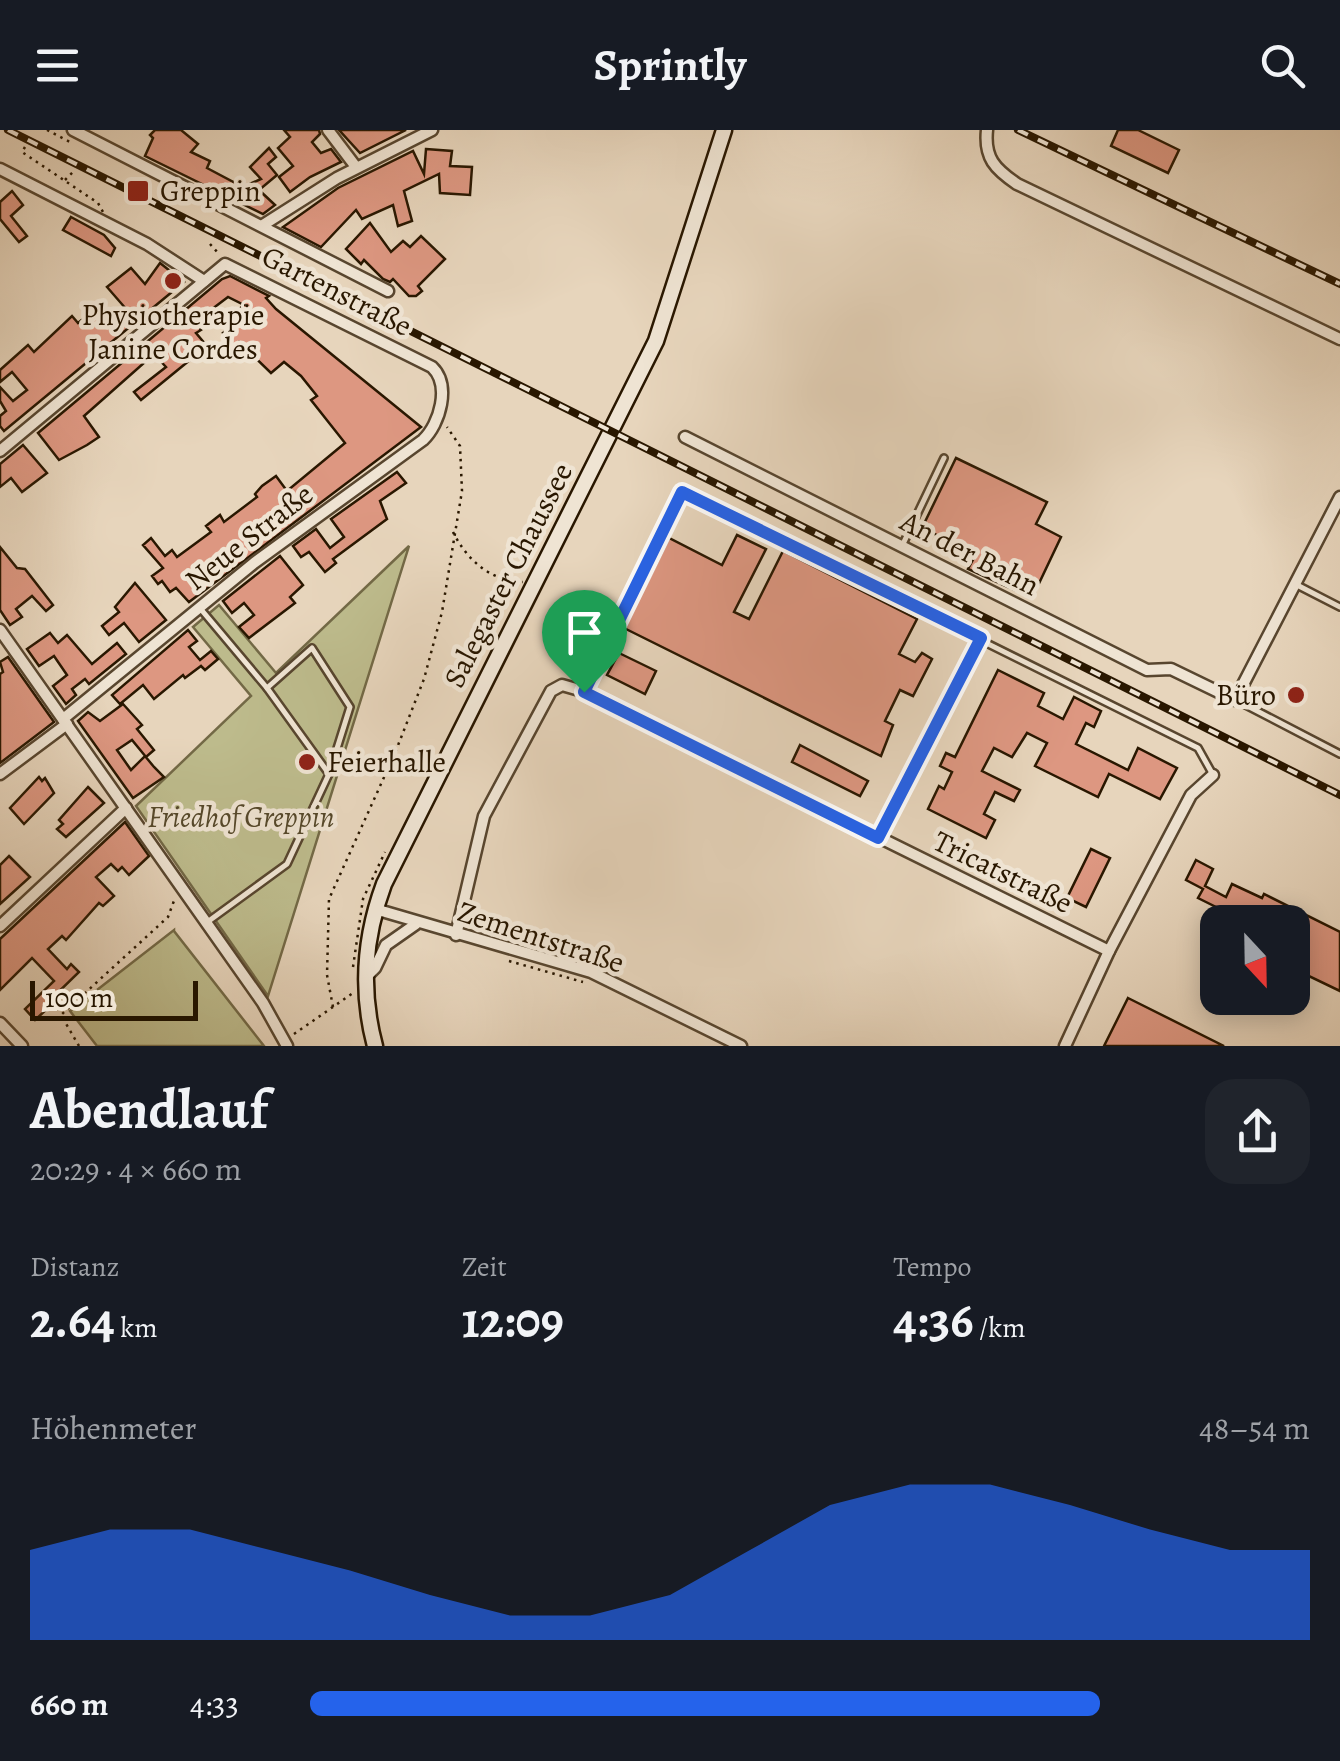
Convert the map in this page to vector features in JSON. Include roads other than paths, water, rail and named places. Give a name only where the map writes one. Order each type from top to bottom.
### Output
[{"type":"main road","name":"Salegaster Chaussee","points":[[375,1046],[364,978],[375,910],[398,851],[656,341],[724,130]]},
{"type":"street","points":[[73,130],[388,291]]},
{"type":"street","points":[[328,130],[356,168]]},
{"type":"street","points":[[263,226],[356,168],[432,130]]},
{"type":"street","points":[[987,130],[987,150],[994,168],[1018,184],[1340,339]]},
{"type":"street","points":[[1,171],[99,218],[204,281]]},
{"type":"street","name":"Gartenstraße","points":[[0,451],[225,264],[432,367],[442,384],[438,414]]},
{"type":"street","name":"Neue Straße","points":[[0,774],[198,607],[307,522],[423,440],[438,414]]},
{"type":"street","name":"An der Bahn","points":[[686,437],[1147,670],[1172,669],[1235,700]]},
{"type":"street","points":[[1235,700],[1340,497]]},
{"type":"street","points":[[0,630],[184,890],[286,1044]]},
{"type":"street","name":"Tricatstraße","points":[[456,936],[484,816],[551,691],[562,685],[584,692],[1109,951]]},
{"type":"street","points":[[1065,1046],[1109,951],[1191,796],[1212,775]]},
{"type":"street","points":[[0,926],[126,808]]},
{"type":"street","name":"Zementstraße","points":[[375,910],[591,972],[742,1046]]},
{"type":"street","points":[[364,978],[376,968],[386,945],[416,924]]},
{"type":"street","points":[[0,1023],[22,1046]]},
{"type":"lane","points":[[901,547],[944,458]]},
{"type":"lane","points":[[584,692],[682,492],[1198,748],[1212,775]]},
{"type":"lane","points":[[1295,584],[1340,606]]},
{"type":"lane","points":[[198,607],[267,688],[329,774]]},
{"type":"lane","points":[[878,838],[981,638]]},
{"type":"lane","points":[[206,922],[288,864],[329,774],[350,707],[312,648],[267,688]]},
{"type":"lane","points":[[1235,700],[1340,754]]},
{"type":"railway","points":[[8,130],[1340,795]]},
{"type":"railway","points":[[1018,130],[1340,284]]},
{"type":"place","name":"Greppin","points":[[138,191]]},
{"type":"place","name":"Physiotherapie Janine Cordes","points":[[173,281]]},
{"type":"place","name":"Büro","points":[[1296,695]]},
{"type":"place","name":"Feierhalle","points":[[307,762]]},
{"type":"park label","name":"Friedhof Greppin","points":[[241,817]]}]
